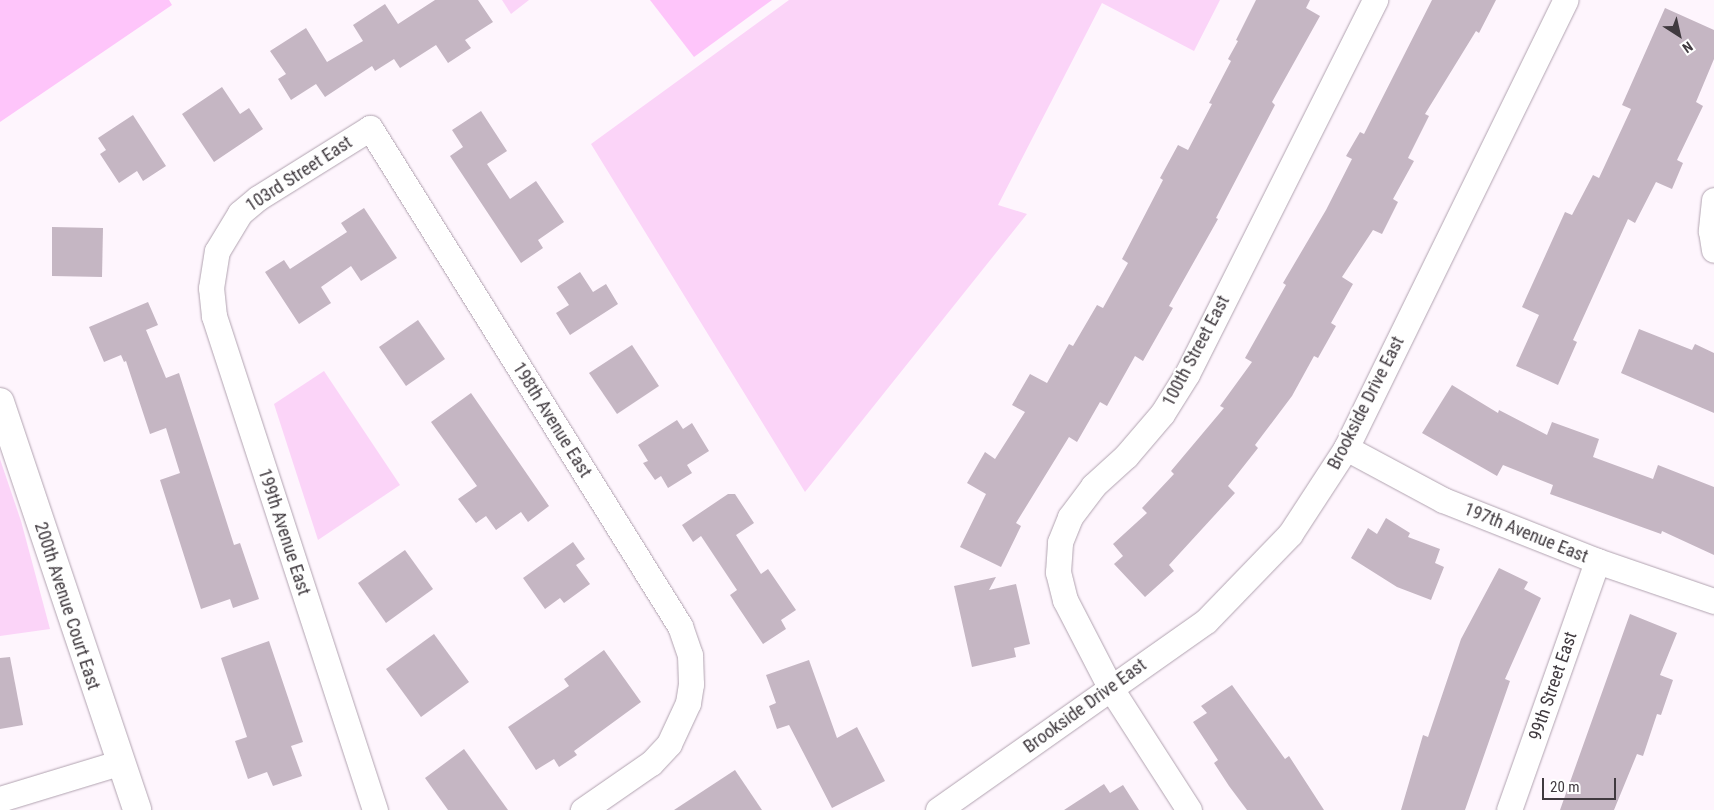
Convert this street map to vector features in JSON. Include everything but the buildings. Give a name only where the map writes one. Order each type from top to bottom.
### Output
[{"type":"main road","name":"200th Avenue Court East","points":[[0,402],[103,716],[122,762],[137,810]]},
{"type":"street","name":"100th Street East","points":[[1189,810],[1110,687],[1064,600],[1058,572],[1060,542],[1066,525],[1093,486],[1126,456],[1162,414],[1187,374],[1375,0]]},
{"type":"street","name":"Brookside Drive East","points":[[938,810],[1206,621],[1254,575],[1290,534],[1346,448],[1565,0]]},
{"type":"street","name":"103rd Street East","points":[[217,252],[240,214],[258,198],[370,128]]},
{"type":"street","name":"198th Avenue East","points":[[370,128],[680,626],[690,654],[691,684],[681,724],[669,744],[651,762],[583,810]]},
{"type":"street","points":[[1714,200],[1711,231],[1714,250]]},
{"type":"street","name":"199th Avenue East","points":[[217,252],[211,288],[214,316],[376,810]]},
{"type":"street","name":"197th Avenue East","points":[[1346,448],[1442,500],[1597,561],[1714,601]]},
{"type":"street","name":"99th Street East","points":[[1509,810],[1597,561]]},
{"type":"street","points":[[0,799],[122,762]]},
{"type":"shaded area","points":[[0,0],[169,0],[172,5],[0,122]]},
{"type":"shaded area","points":[[502,0],[529,0],[511,14]]},
{"type":"shaded area","points":[[650,0],[772,0],[694,57]]},
{"type":"shaded area","points":[[789,0],[1220,0],[1194,51],[1102,3],[998,205],[1027,214],[805,492],[591,144]]},
{"type":"shaded area","points":[[324,371],[400,485],[318,540],[274,404]]},
{"type":"shaded area","points":[[0,459],[21,521],[50,629],[0,636]]}]
